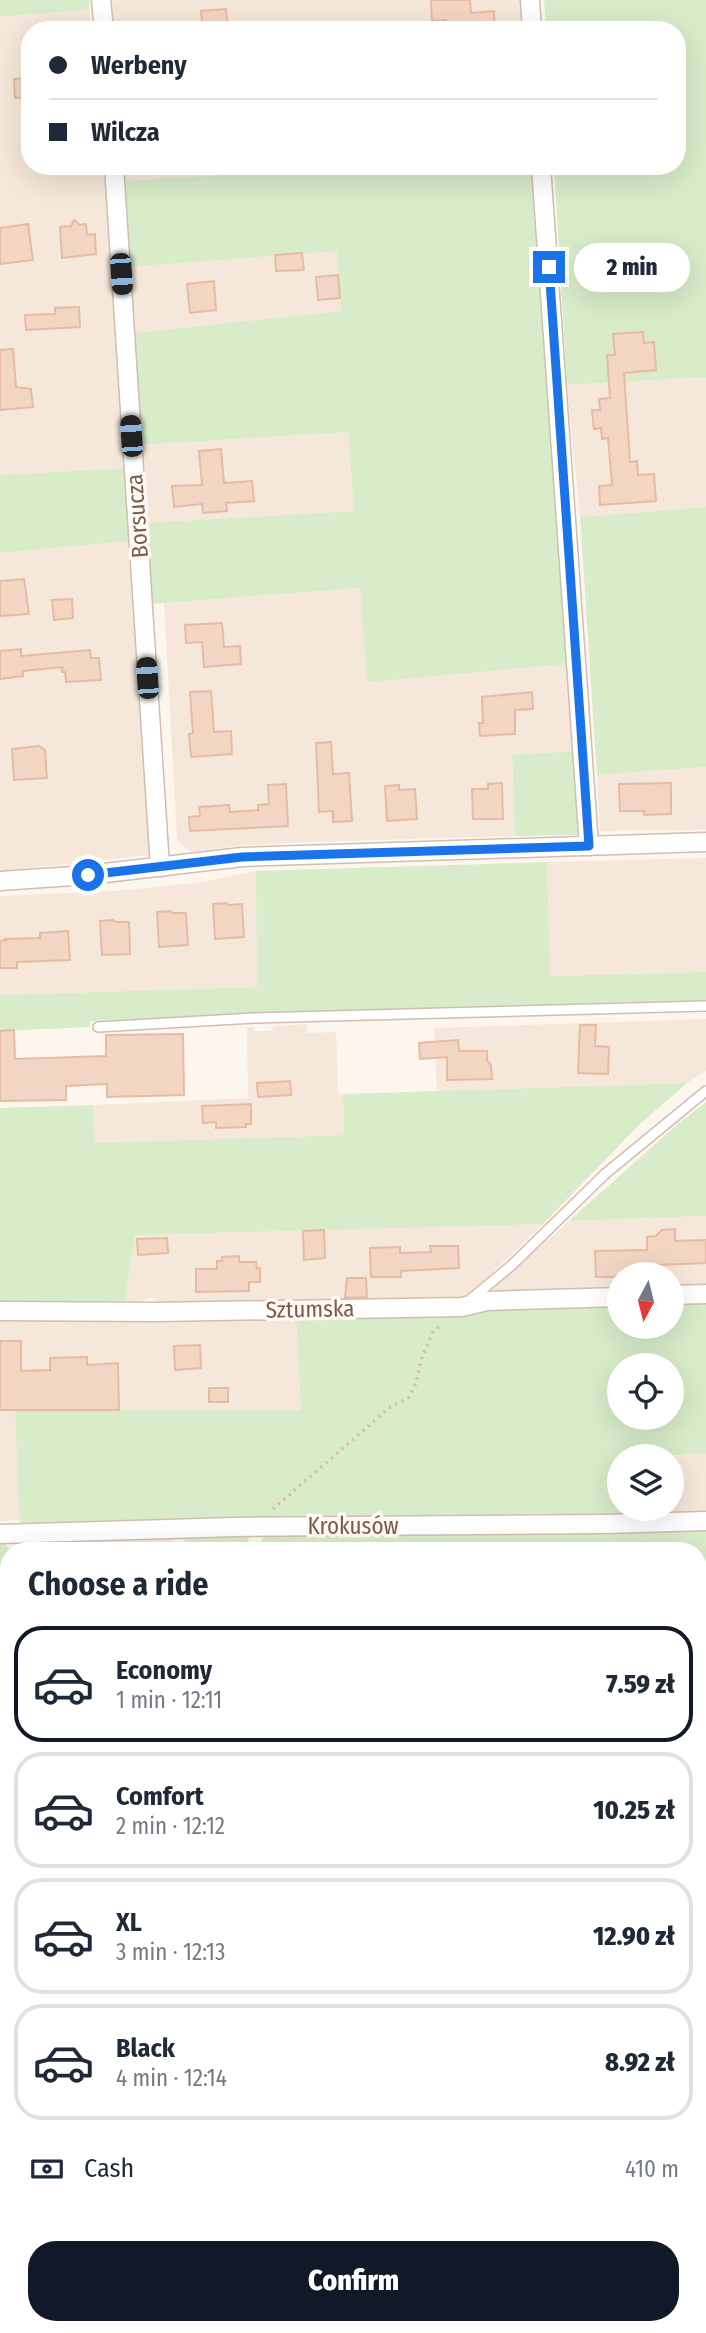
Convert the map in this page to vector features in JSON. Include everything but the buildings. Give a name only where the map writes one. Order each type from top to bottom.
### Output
[{"type":"street","points":[[102,0],[103,21]]},
{"type":"street","points":[[530,0],[531,21]]},
{"type":"street","name":"Borsucza","points":[[115,175],[160,867]]},
{"type":"street","points":[[542,175],[589,846]]},
{"type":"street","points":[[0,881],[88,875],[242,857],[706,842]]},
{"type":"street","points":[[684,1295],[706,1294]]},
{"type":"street","name":"Sztumska","points":[[0,1311],[156,1312],[462,1307],[487,1300],[607,1297]]},
{"type":"street","name":"Krokusów","points":[[0,1534],[257,1527],[706,1521]]},
{"type":"lane","points":[[98,1027],[254,1018],[706,1006]]},
{"type":"lane","points":[[462,1307],[490,1286],[605,1174],[706,1091]]},
{"type":"path","points":[[257,1527],[272,1510],[389,1408],[409,1397],[433,1332],[462,1307]]},
{"type":"shaded area","points":[[108,0],[520,0],[521,21],[109,21]]},
{"type":"shaded area","points":[[89,7],[91,21],[21,21],[21,175],[107,175],[126,468],[0,475],[0,17],[85,10]]},
{"type":"shaded area","points":[[119,175],[225,175],[119,181]]},
{"type":"shaded area","points":[[337,250],[342,311],[134,333],[127,267]]},
{"type":"shaded area","points":[[706,377],[706,507],[580,517],[567,385]]},
{"type":"shaded area","points":[[348,432],[354,511],[143,523],[140,445]]},
{"type":"shaded area","points":[[131,541],[150,855],[0,871],[0,553]]},
{"type":"shaded area","points":[[360,588],[368,681],[568,664],[575,751],[512,755],[515,836],[244,845],[191,852],[177,840],[164,603]]},
{"type":"shaded area","points":[[706,767],[706,830],[600,831],[597,775]]},
{"type":"shaded area","points":[[706,858],[706,972],[549,976],[547,862]]},
{"type":"shaded area","points":[[256,871],[258,987],[0,995],[0,896],[116,891],[203,882]]},
{"type":"shaded area","points":[[706,1019],[706,1071],[687,1083],[437,1091],[434,1028]]},
{"type":"shaded area","points":[[307,1024],[307,1033],[336,1032],[338,1093],[343,1094],[345,1135],[94,1143],[93,1105],[248,1098],[247,1027],[253,1027],[254,1031],[271,1031],[274,1026]]},
{"type":"shaded area","points":[[706,1216],[706,1287],[684,1288],[684,1262],[607,1262],[607,1290],[495,1294],[492,1288],[569,1221]]},
{"type":"shaded area","points":[[543,1224],[464,1300],[166,1305],[151,1297],[139,1303],[125,1301],[135,1235]]},
{"type":"shaded area","points":[[0,1319],[296,1319],[301,1410],[16,1410],[20,1520],[0,1521]]},
{"type":"shaded area","points":[[706,1454],[706,1511],[684,1512],[684,1455]]},
{"type":"shaded area","points":[[90,1539],[173,1539],[173,1542],[90,1542]]},
{"type":"green space","points":[[0,0],[89,0],[89,7],[85,10],[0,17]]},
{"type":"green space","points":[[544,0],[706,0],[706,377],[567,385],[555,175],[686,175],[686,21],[545,21]]},
{"type":"green space","points":[[225,175],[533,175],[568,664],[367,682],[360,588],[151,604],[143,523],[354,511],[348,432],[140,445],[134,333],[341,311],[337,251],[127,267],[119,181]]},
{"type":"green space","points":[[126,468],[131,541],[0,553],[0,475]]},
{"type":"green space","points":[[706,507],[706,767],[597,775],[580,517]]},
{"type":"green space","points":[[575,751],[583,835],[515,836],[512,755]]},
{"type":"green space","points":[[547,862],[550,976],[706,972],[706,1001],[90,1021],[90,1027],[0,1031],[0,995],[257,987],[256,871]]},
{"type":"green space","points":[[687,1083],[640,1124],[543,1224],[135,1235],[125,1301],[0,1302],[0,1108],[93,1105],[94,1143],[344,1135],[343,1094]]},
{"type":"green space","points":[[706,1102],[706,1216],[569,1221],[680,1122]]},
{"type":"green space","points":[[706,1302],[706,1454],[684,1455],[684,1444],[607,1444],[607,1514],[20,1525],[15,1410],[301,1410],[296,1319],[463,1316],[493,1306],[607,1304],[607,1339],[684,1339],[684,1303]]},
{"type":"green space","points":[[706,1526],[706,1542],[261,1542],[264,1534]]},
{"type":"green space","points":[[250,1534],[248,1542],[185,1542],[183,1535]]},
{"type":"route","points":[[88,875],[242,857],[589,846],[549,267]]}]
